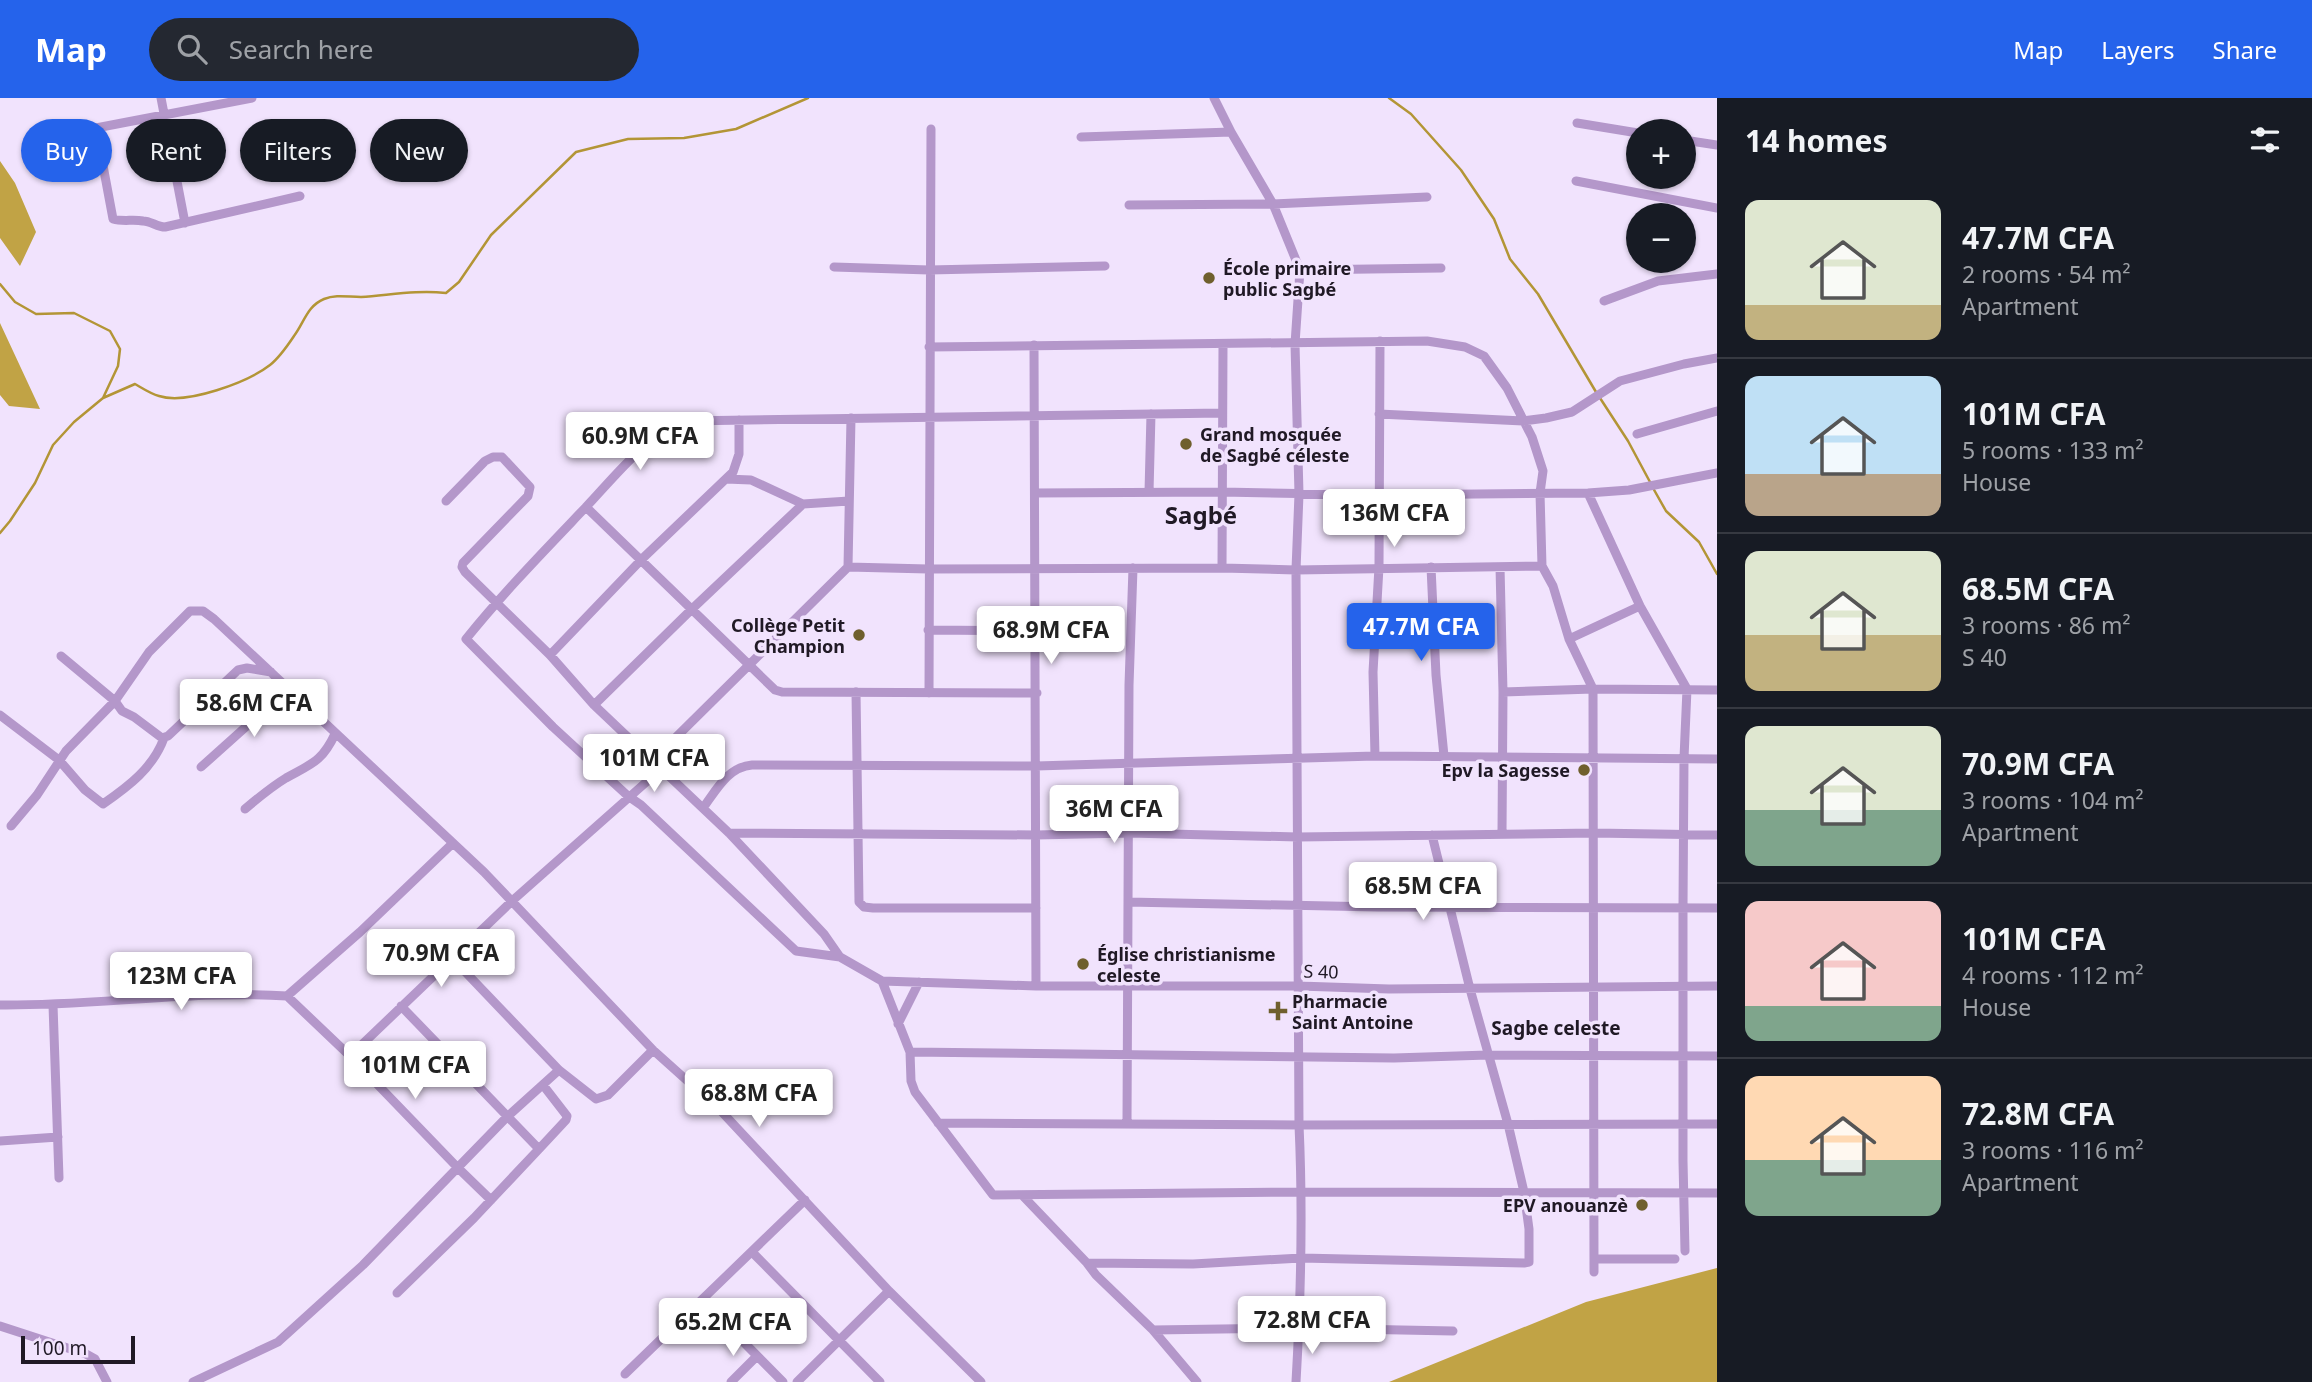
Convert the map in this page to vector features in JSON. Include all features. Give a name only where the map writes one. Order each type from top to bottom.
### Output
[{"type":"street","points":[[161,98],[185,223]]},
{"type":"street","points":[[252,98],[99,126],[96,131],[113,219],[145,220],[161,228],[300,196]]},
{"type":"street","points":[[1214,98],[1273,204],[1300,270],[1295,344],[1299,494],[1296,570],[1298,1125],[1302,1192],[1296,1382]]},
{"type":"street","points":[[1577,123],[1626,131]]},
{"type":"street","points":[[929,693],[931,129]]},
{"type":"street","points":[[1081,137],[1231,132]]},
{"type":"street","points":[[1696,142],[1717,145]]},
{"type":"street","points":[[1576,181],[1717,208]]},
{"type":"street","points":[[1129,205],[1273,204],[1427,197]]},
{"type":"street","points":[[834,267],[929,270],[1105,266]]},
{"type":"street","points":[[1300,270],[1441,268]]},
{"type":"street","points":[[1604,301],[1658,281],[1717,274]]},
{"type":"street","points":[[1375,756],[1373,672],[1379,567],[1380,341]]},
{"type":"street","points":[[929,346],[1427,341],[1475,350],[1484,356],[1498,374],[1532,437],[1542,464],[1542,566],[1553,586],[1569,639],[1593,689],[1594,1272]]},
{"type":"street","points":[[1034,345],[1036,986]]},
{"type":"street","points":[[1222,568],[1223,345]]},
{"type":"street","points":[[1379,414],[1523,421],[1546,418],[1572,412],[1620,381],[1684,363],[1717,358]]},
{"type":"street","points":[[1637,434],[1717,411]]},
{"type":"street","points":[[1222,413],[685,421],[675,424],[647,445],[496,602],[466,639],[553,727],[796,950],[840,957],[882,981],[910,1052],[911,1081],[915,1092],[993,1195],[1094,1192],[1717,1193]]},
{"type":"street","points":[[1149,492],[1151,414]]},
{"type":"street","points":[[652,761],[848,566],[851,418]]},
{"type":"street","points":[[550,655],[642,559],[733,472],[739,454],[739,420]]},
{"type":"street","points":[[446,501],[485,461],[493,457],[502,457],[530,487],[528,496],[463,562],[465,572],[550,655],[594,705],[729,833],[824,934],[840,957]]},
{"type":"street","points":[[1035,493],[1588,493],[1629,490],[1717,473]]},
{"type":"street","points":[[726,480],[751,480],[803,504],[849,501]]},
{"type":"street","points":[[1588,493],[1640,606],[1687,689],[1684,758],[1682,1124],[1685,1251]]},
{"type":"street","points":[[594,705],[803,504]]},
{"type":"street","points":[[586,507],[775,690],[1037,693]]},
{"type":"street","points":[[848,566],[1035,570],[1542,566]]},
{"type":"street","points":[[1431,567],[1436,675],[1444,756]]},
{"type":"street","points":[[1500,567],[1502,834]]},
{"type":"street","points":[[1127,1123],[1129,685],[1133,568]]},
{"type":"street","points":[[1569,639],[1640,606]]},
{"type":"street","points":[[11,826],[37,795],[59,760],[115,701],[149,652],[183,617],[196,610],[203,611],[512,901],[653,1050],[722,1111],[889,1291],[978,1381]]},
{"type":"street","points":[[928,630],[1036,632]]},
{"type":"street","points":[[61,656],[115,701],[122,711],[164,738]]},
{"type":"street","points":[[0,715],[59,760],[85,790],[103,804],[133,783],[153,762],[164,738],[237,670],[247,668],[271,672]]},
{"type":"street","points":[[201,767],[288,688]]},
{"type":"street","points":[[1503,692],[1593,689],[1717,690]]},
{"type":"street","points":[[856,692],[859,902],[864,907],[1036,908]]},
{"type":"street","points":[[245,809],[271,788],[315,763],[327,751],[335,734]]},
{"type":"street","points":[[703,807],[732,770],[741,766],[1036,766],[1375,756],[1717,759]]},
{"type":"street","points":[[350,1056],[512,901],[661,769]]},
{"type":"street","points":[[729,833],[1717,835]]},
{"type":"street","points":[[1087,1263],[1193,1264],[1301,1258],[1527,1263],[1530,1259],[1524,1192],[1432,835]]},
{"type":"street","points":[[0,1005],[53,1005],[160,997],[287,996],[360,932],[453,843]]},
{"type":"street","points":[[1128,902],[1717,908]]},
{"type":"street","points":[[452,958],[559,1070],[596,1099],[601,1099],[653,1050]]},
{"type":"street","name":"S 40","points":[[882,981],[1128,987],[1470,989],[1717,986]]},
{"type":"street","points":[[898,1024],[919,982]]},
{"type":"street","points":[[287,996],[350,1056],[491,1200]]},
{"type":"street","points":[[53,1005],[59,1178]]},
{"type":"street","points":[[401,1006],[540,1149]]},
{"type":"street","points":[[910,1052],[1394,1058],[1488,1055],[1717,1056]]},
{"type":"street","points":[[193,1382],[278,1342],[363,1265],[507,1117],[559,1070]]},
{"type":"street","points":[[397,1293],[491,1200],[566,1120],[567,1116],[543,1085]]},
{"type":"street","points":[[938,1123],[1717,1124]]},
{"type":"street","points":[[0,1142],[58,1137]]},
{"type":"street","points":[[1022,1195],[1096,1275],[1153,1330],[1197,1382]]},
{"type":"street","points":[[625,1374],[805,1200]]},
{"type":"street","points":[[752,1252],[880,1382]]},
{"type":"street","points":[[1594,1259],[1675,1259]]},
{"type":"street","points":[[797,1382],[889,1291]]},
{"type":"street","points":[[702,1300],[783,1382]]},
{"type":"street","points":[[0,1326],[86,1354],[95,1359],[107,1382]]},
{"type":"street","points":[[1153,1330],[1299,1328],[1453,1331]]},
{"type":"street","points":[[731,1382],[757,1356]]},
{"type":"shaded area","points":[[0,161],[15,183],[36,232],[20,266],[0,238]]},
{"type":"shaded area","points":[[0,323],[40,409],[9,406],[0,395]]},
{"type":"shaded area","points":[[1717,1268],[1717,1382],[1389,1382],[1586,1302]]},
{"type":"waterway","points":[[0,533],[35,483],[53,445],[74,422],[103,398],[135,384],[159,396],[171,398],[201,395],[233,385],[260,372],[273,362],[310,310],[329,297],[446,293],[459,282],[491,235],[576,152],[628,139],[684,138],[736,129],[808,98]]},
{"type":"waterway","points":[[1389,98],[1411,114],[1461,170],[1494,219],[1510,259],[1538,294],[1596,392]]},
{"type":"waterway","points":[[0,284],[15,302],[36,314],[74,313],[110,331],[120,349],[118,366],[103,398]]},
{"type":"waterway","points":[[1600,398],[1650,482]]},
{"type":"waterway","points":[[1653,488],[1666,511],[1699,542],[1717,574]]},
{"type":"place","name":"École primaire public Sagbé","points":[[1209,278]]},
{"type":"place","name":"Grand mosquée de Sagbé céleste","points":[[1186,444]]},
{"type":"place","name":"Collège Petit Champion","points":[[859,635]]},
{"type":"place","name":"Epv la Sagesse","points":[[1584,770]]},
{"type":"place","name":"Église christianisme celeste","points":[[1083,964]]},
{"type":"place","name":"Pharmacie Saint Antoine","points":[[1278,1011]]},
{"type":"place","name":"EPV anouanzè","points":[[1642,1205]]},
{"type":"district","name":"Sagbé","points":[[1201,514]]},
{"type":"district","name":"Sagbe celeste","points":[[1556,1028]]}]
